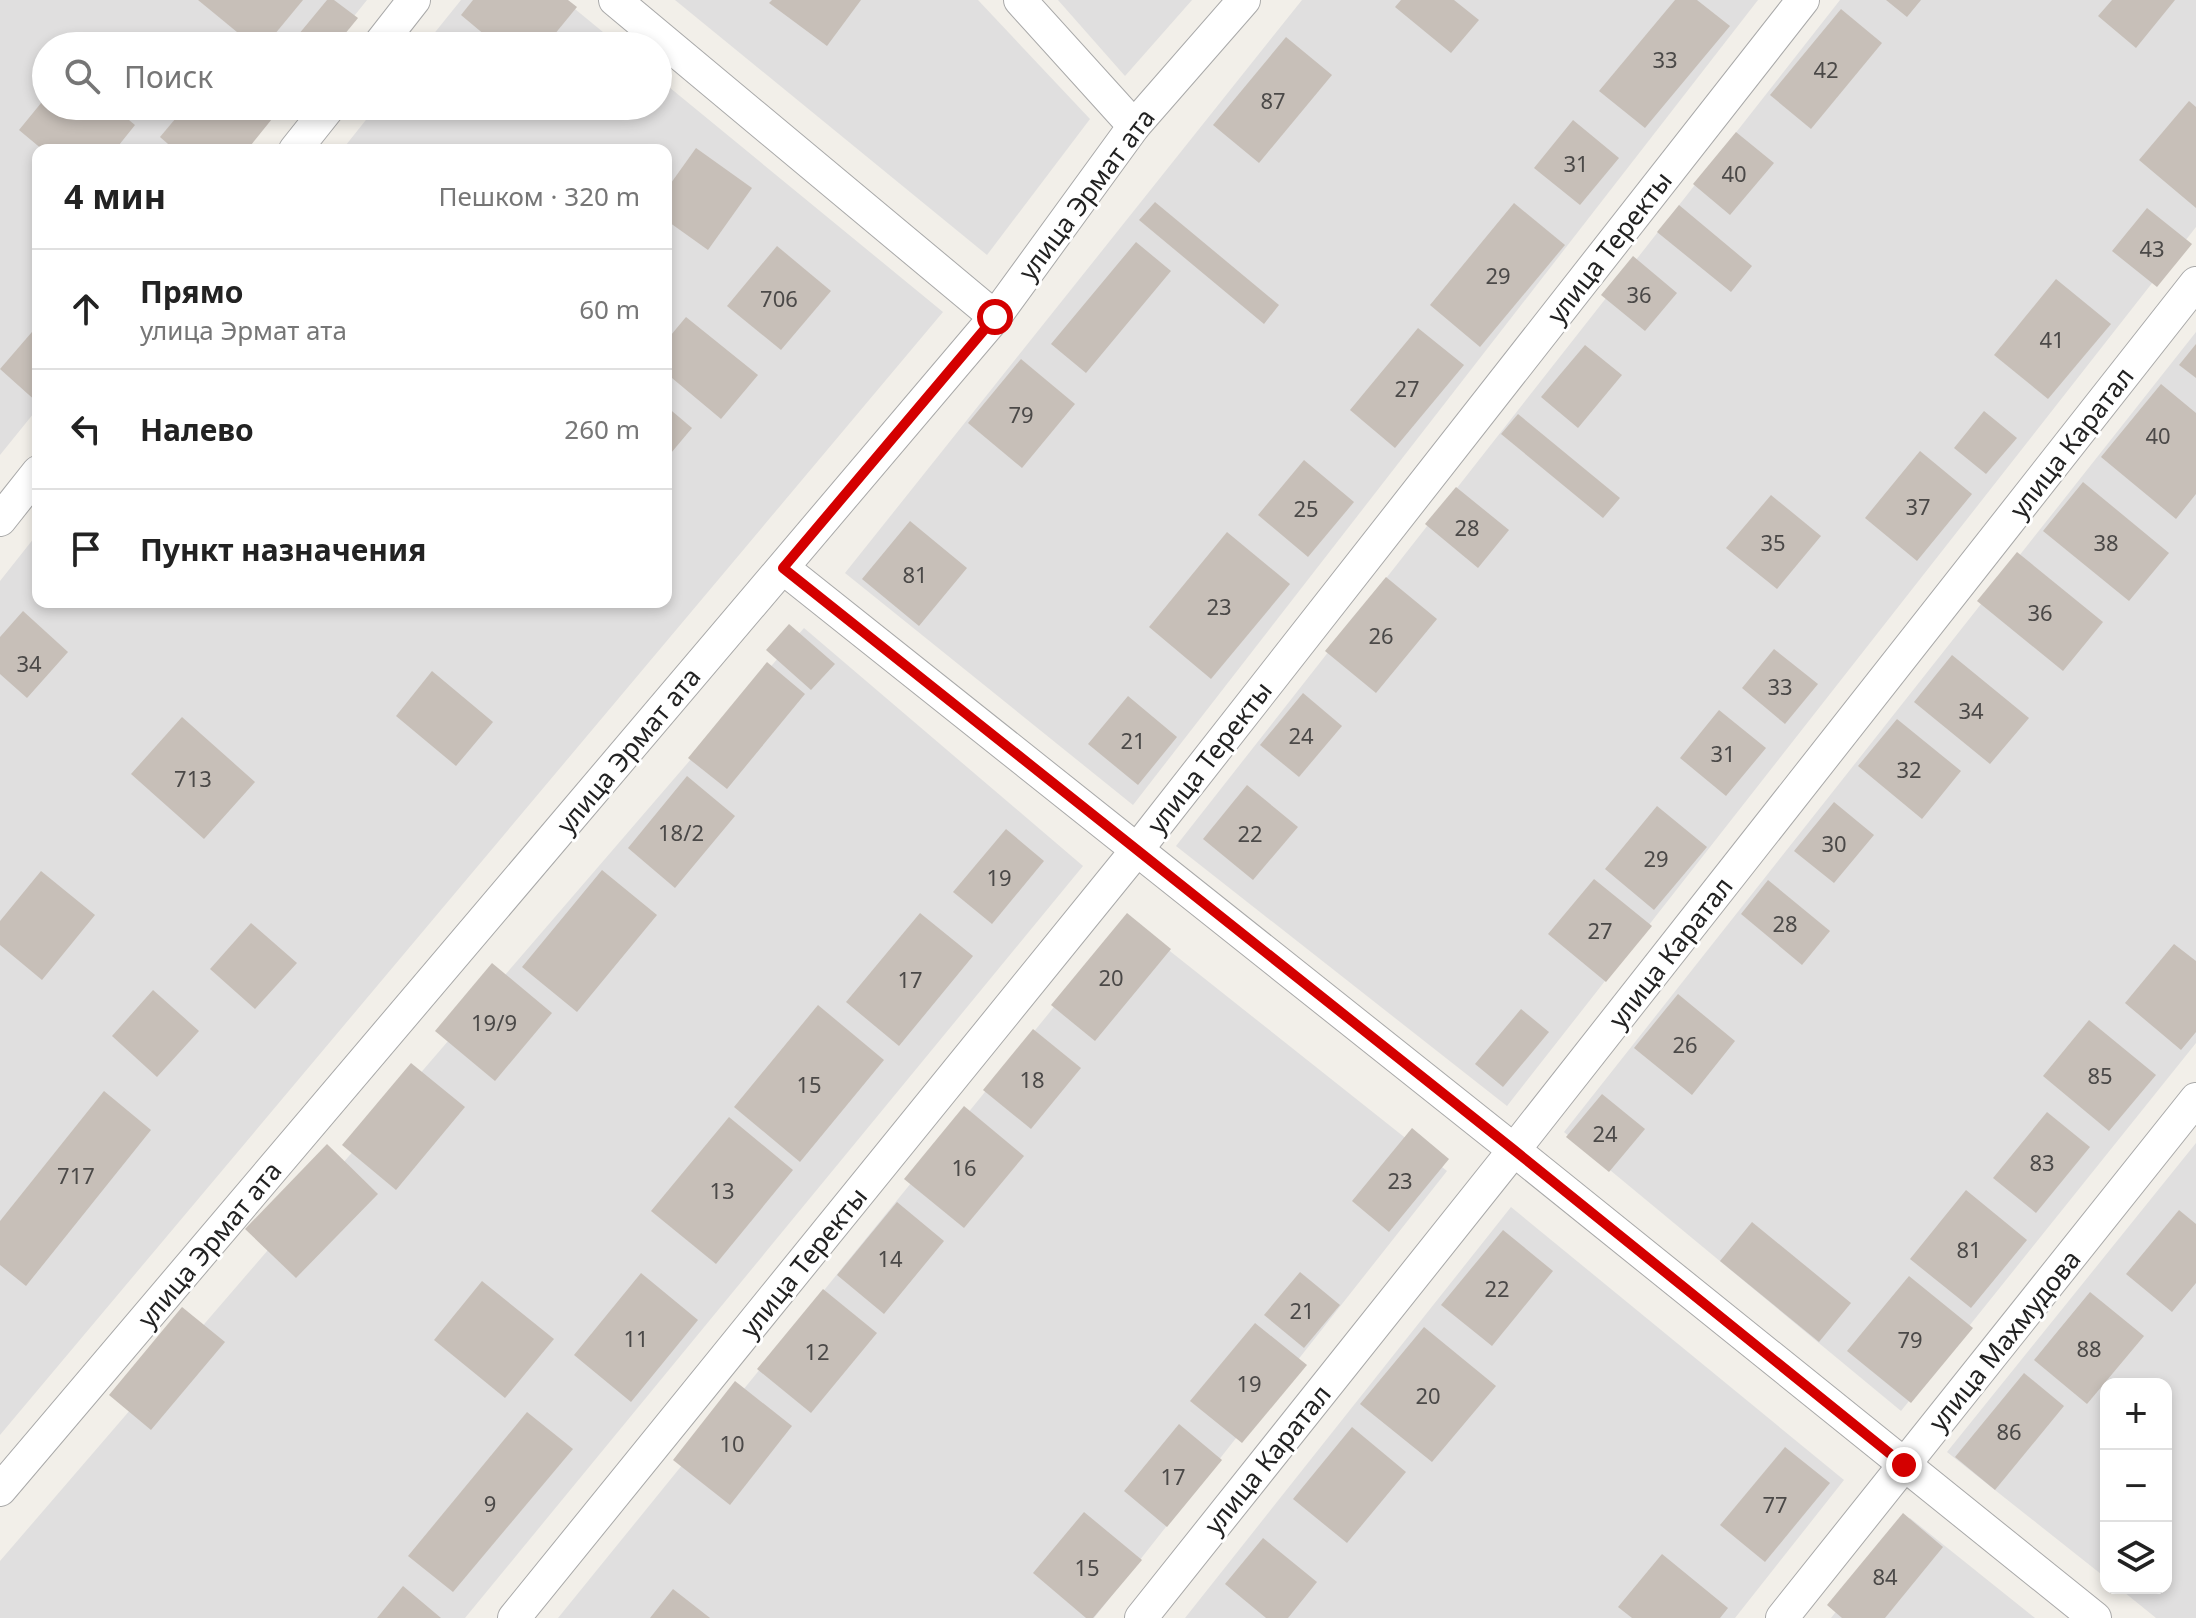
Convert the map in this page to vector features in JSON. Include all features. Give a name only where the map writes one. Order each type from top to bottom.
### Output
[{"type":"street","points":[[389,32],[414,0]]},
{"type":"street","points":[[615,0],[653,32]]},
{"type":"street","points":[[1020,0],[1134,126]]},
{"type":"street","name":"улица Эрмат ата","points":[[0,1490],[995,317],[1134,126],[1244,0]]},
{"type":"street","name":"улица Теректы","points":[[514,1618],[1136,851],[1803,0]]},
{"type":"street","points":[[672,48],[995,317]]},
{"type":"street","points":[[300,144],[319,120]]},
{"type":"street","name":"улица Каратал","points":[[1141,1618],[1514,1150],[2196,283]]},
{"type":"street","points":[[0,520],[32,480]]},
{"type":"street","points":[[783,568],[2095,1618]]},
{"type":"street","name":"улица Махмудова","points":[[1782,1618],[2196,1099]]},
{"type":"shaded area","points":[[0,0],[367,0],[341,32],[32,32],[32,120],[270,120],[251,144],[32,144],[32,415],[0,455]]},
{"type":"shaded area","points":[[461,0],[564,0],[603,32],[435,32]]},
{"type":"shaded area","points":[[675,0],[978,0],[1090,119],[987,255]]},
{"type":"shaded area","points":[[1058,0],[1192,0],[1125,76]]},
{"type":"shaded area","points":[[1302,0],[1758,0],[1133,805],[845,573]]},
{"type":"shaded area","points":[[1840,0],[2196,0],[2196,227],[1507,1106],[1176,846]]},
{"type":"shaded area","points":[[672,89],[943,312],[0,1435],[0,581],[32,541],[32,608],[672,608],[672,144],[347,144],[366,120],[672,120]]},
{"type":"shaded area","points":[[2196,332],[2196,1043],[1901,1411],[1564,1132]]},
{"type":"shaded area","points":[[804,628],[1083,866],[465,1618],[0,1618],[0,1561]]},
{"type":"shaded area","points":[[1127,917],[1447,1171],[1094,1618],[558,1618]]},
{"type":"shaded area","points":[[2196,1143],[2196,1618],[2156,1618],[2126,1594],[2172,1594],[2172,1378],[2100,1378],[2100,1573],[1947,1452]]},
{"type":"shaded area","points":[[1511,1207],[1844,1480],[1735,1618],[1185,1618]]},
{"type":"shaded area","points":[[1910,1518],[2035,1618],[1831,1618]]},
{"type":"building","points":[[198,0],[303,0],[277,32],[237,32]]},
{"type":"building","points":[[327,0],[334,0],[358,18],[346,32],[301,32]]},
{"type":"building","points":[[473,0],[568,0],[577,7],[556,32],[481,32],[461,15]]},
{"type":"building","points":[[772,0],[861,0],[827,46],[769,3]]},
{"type":"building","points":[[1401,0],[1454,0],[1479,20],[1451,53],[1395,7]]},
{"type":"building","points":[[1675,0],[1697,0],[1730,26],[1645,128],[1599,91]]},
{"type":"building","points":[[1886,0],[1921,0],[1907,17]]},
{"type":"building","points":[[2112,0],[2175,0],[2136,48],[2098,16]]},
{"type":"building","points":[[1841,9],[1882,43],[1811,129],[1770,95]]},
{"type":"building","points":[[1286,37],[1332,75],[1259,163],[1213,125]]},
{"type":"building","points":[[2189,101],[2196,107],[2196,208],[2139,160]]},
{"type":"building","points":[[32,114],[32,120],[129,120],[135,125],[120,144],[36,144],[19,130]]},
{"type":"building","points":[[174,120],[271,120],[252,144],[168,144],[160,137]]},
{"type":"building","points":[[1573,120],[1619,158],[1580,205],[1534,168]]},
{"type":"building","points":[[1736,132],[1774,163],[1730,215],[1693,184]]},
{"type":"building","points":[[696,148],[752,188],[708,250],[672,224],[672,182]]},
{"type":"building","points":[[1155,202],[1279,305],[1264,324],[1139,220]]},
{"type":"building","points":[[1514,203],[1565,245],[1480,347],[1430,305]]},
{"type":"building","points":[[1679,205],[1752,266],[1731,292],[1657,232]]},
{"type":"building","points":[[2147,208],[2192,244],[2157,287],[2112,251]]},
{"type":"building","points":[[1136,242],[1171,271],[1086,373],[1051,344]]},
{"type":"building","points":[[777,246],[831,291],[781,350],[727,306]]},
{"type":"building","points":[[1633,256],[1677,293],[1645,331],[1601,295]]},
{"type":"building","points":[[2056,279],[2111,324],[2048,399],[1994,355]]},
{"type":"building","points":[[686,317],[758,375],[721,419],[672,378],[672,334]]},
{"type":"building","points":[[1418,328],[1464,365],[1395,448],[1350,410]]},
{"type":"building","points":[[32,332],[32,398],[0,369]]},
{"type":"building","points":[[2196,344],[2196,378],[2179,365]]},
{"type":"building","points":[[1585,345],[1622,375],[1578,428],[1541,397]]},
{"type":"building","points":[[1021,359],[1075,404],[1022,468],[968,423]]},
{"type":"building","points":[[2161,384],[2196,413],[2196,494],[2176,519],[2101,457]]},
{"type":"building","points":[[672,411],[692,428],[672,452]]},
{"type":"building","points":[[1984,411],[2017,438],[1986,474],[1954,448]]},
{"type":"building","points":[[1518,414],[1620,498],[1603,518],[1501,434]]},
{"type":"building","points":[[1920,451],[1972,494],[1917,561],[1865,518]]},
{"type":"building","points":[[1304,460],[1354,502],[1308,557],[1258,515]]},
{"type":"building","points":[[2083,482],[2169,553],[2129,601],[2043,531]]},
{"type":"building","points":[[1456,487],[1509,530],[1478,568],[1425,524]]},
{"type":"building","points":[[1771,495],[1821,536],[1777,589],[1726,548]]},
{"type":"building","points":[[910,521],[967,568],[919,626],[862,579]]},
{"type":"building","points":[[1227,532],[1290,584],[1211,679],[1149,627]]},
{"type":"building","points":[[2017,552],[2103,622],[2063,671],[1977,601]]},
{"type":"building","points":[[1386,577],[1437,619],[1376,693],[1325,651]]},
{"type":"building","points":[[23,611],[68,652],[27,698],[0,674],[0,637]]},
{"type":"building","points":[[789,624],[835,664],[811,690],[766,650]]},
{"type":"building","points":[[1774,649],[1818,684],[1785,724],[1742,688]]},
{"type":"building","points":[[1952,655],[2029,718],[1990,764],[1914,702]]},
{"type":"building","points":[[767,662],[805,694],[727,789],[688,758]]},
{"type":"building","points":[[432,671],[493,722],[456,766],[396,716]]},
{"type":"building","points":[[1303,693],[1342,726],[1299,777],[1260,745]]},
{"type":"building","points":[[1128,696],[1177,737],[1138,785],[1088,744]]},
{"type":"building","points":[[1719,710],[1766,748],[1726,796],[1680,758]]},
{"type":"building","points":[[182,717],[255,782],[204,839],[131,774]]},
{"type":"building","points":[[1897,719],[1961,771],[1922,819],[1858,766]]},
{"type":"building","points":[[687,776],[735,816],[675,888],[628,848]]},
{"type":"building","points":[[1247,785],[1298,827],[1253,880],[1203,839]]},
{"type":"building","points":[[1834,802],[1874,835],[1834,883],[1794,851]]},
{"type":"building","points":[[1657,806],[1707,847],[1654,910],[1605,869]]},
{"type":"building","points":[[1006,829],[1044,861],[992,924],[953,892]]},
{"type":"building","points":[[602,870],[657,915],[577,1012],[522,967]]},
{"type":"building","points":[[41,871],[95,915],[42,980],[0,945],[0,921]]},
{"type":"building","points":[[1594,879],[1652,926],[1606,982],[1548,934]]},
{"type":"building","points":[[1768,880],[1830,931],[1802,965],[1741,914]]},
{"type":"building","points":[[920,913],[973,956],[899,1046],[846,1002]]},
{"type":"building","points":[[1127,913],[1171,949],[1095,1041],[1051,1005]]},
{"type":"building","points":[[251,923],[297,963],[255,1009],[210,969]]},
{"type":"building","points":[[2174,944],[2196,961],[2196,1032],[2181,1050],[2125,1003]]},
{"type":"building","points":[[492,963],[552,1013],[495,1081],[435,1031]]},
{"type":"building","points":[[153,990],[199,1031],[157,1077],[112,1036]]},
{"type":"building","points":[[1678,994],[1735,1041],[1692,1095],[1634,1048]]},
{"type":"building","points":[[818,1005],[884,1060],[800,1162],[734,1107]]},
{"type":"building","points":[[1521,1009],[1549,1032],[1503,1087],[1475,1064]]},
{"type":"building","points":[[2089,1020],[2156,1075],[2109,1131],[2043,1076]]},
{"type":"building","points":[[1033,1029],[1081,1068],[1031,1129],[983,1090]]},
{"type":"building","points":[[411,1063],[465,1107],[396,1190],[342,1145]]},
{"type":"building","points":[[104,1091],[151,1130],[26,1286],[0,1265],[0,1221]]},
{"type":"building","points":[[1602,1094],[1645,1129],[1609,1172],[1566,1137]]},
{"type":"building","points":[[964,1106],[1024,1156],[964,1228],[904,1179]]},
{"type":"building","points":[[2047,1112],[2090,1147],[2036,1213],[1993,1178]]},
{"type":"building","points":[[729,1117],[793,1170],[716,1264],[651,1211]]},
{"type":"building","points":[[1412,1128],[1449,1159],[1389,1232],[1352,1201]]},
{"type":"building","points":[[327,1144],[378,1194],[296,1278],[245,1229]]},
{"type":"building","points":[[1966,1190],[2027,1240],[1971,1308],[1910,1259]]},
{"type":"building","points":[[897,1202],[944,1241],[884,1314],[837,1275]]},
{"type":"building","points":[[2179,1210],[2196,1224],[2196,1283],[2172,1312],[2126,1274]]},
{"type":"building","points":[[1752,1222],[1851,1303],[1819,1342],[1720,1261]]},
{"type":"building","points":[[1503,1230],[1553,1271],[1492,1346],[1441,1305]]},
{"type":"building","points":[[1300,1272],[1340,1305],[1304,1348],[1264,1315]]},
{"type":"building","points":[[641,1273],[698,1320],[631,1402],[574,1355]]},
{"type":"building","points":[[1909,1276],[1973,1328],[1911,1403],[1847,1351]]},
{"type":"building","points":[[482,1281],[554,1339],[505,1398],[434,1340]]},
{"type":"building","points":[[823,1289],[877,1333],[811,1413],[757,1369]]},
{"type":"building","points":[[2090,1292],[2144,1336],[2109,1378],[2100,1378],[2100,1388],[2087,1404],[2034,1360]]},
{"type":"building","points":[[182,1307],[225,1342],[151,1430],[109,1395]]},
{"type":"building","points":[[1255,1323],[1307,1365],[1242,1443],[1190,1401]]},
{"type":"building","points":[[1424,1327],[1496,1386],[1432,1462],[1360,1404]]},
{"type":"building","points":[[2024,1373],[2064,1406],[1995,1490],[1955,1457]]},
{"type":"building","points":[[735,1381],[792,1426],[730,1505],[673,1460]]},
{"type":"building","points":[[527,1412],[573,1449],[453,1592],[408,1556]]},
{"type":"building","points":[[1179,1424],[1222,1460],[1167,1527],[1124,1491]]},
{"type":"building","points":[[1352,1427],[1406,1472],[1347,1543],[1293,1499]]},
{"type":"building","points":[[1785,1447],[1830,1483],[1765,1562],[1720,1525]]},
{"type":"building","points":[[1084,1512],[1142,1560],[1093,1618],[1086,1618],[1033,1573]]},
{"type":"building","points":[[1903,1513],[1943,1547],[1885,1618],[1842,1618],[1827,1605]]},
{"type":"building","points":[[1263,1538],[1317,1582],[1288,1618],[1266,1618],[1225,1584]]},
{"type":"building","points":[[1662,1554],[1728,1608],[1720,1618],[1632,1618],[1618,1607]]},
{"type":"building","points":[[403,1586],[441,1618],[377,1618]]},
{"type":"building","points":[[673,1589],[710,1618],[650,1618]]},
{"type":"route","points":[[995,317],[783,568],[1904,1465]]}]
